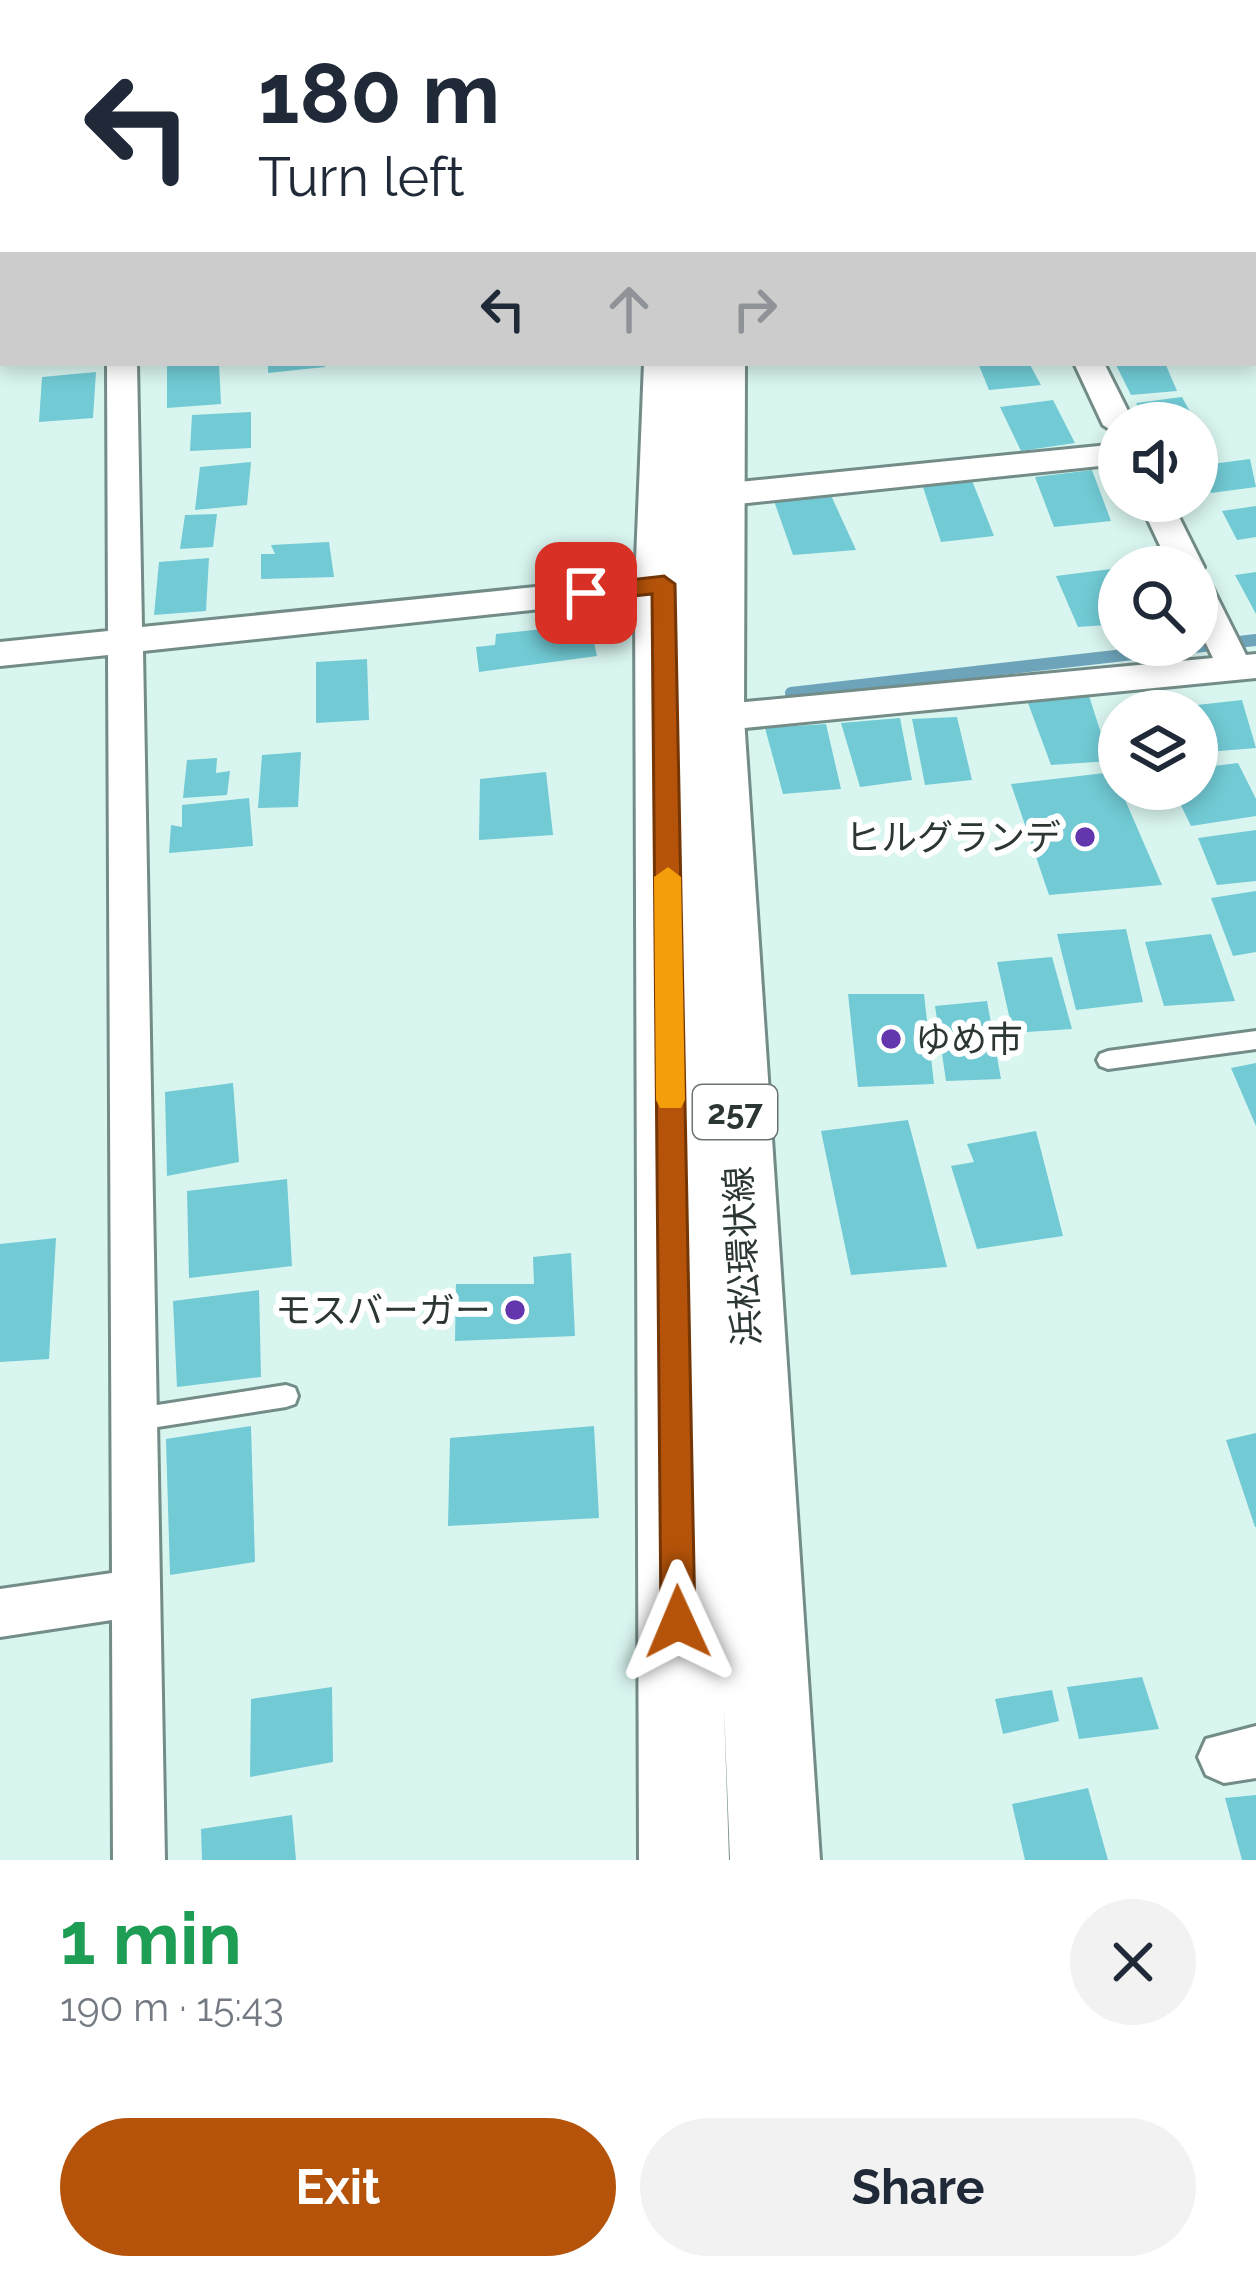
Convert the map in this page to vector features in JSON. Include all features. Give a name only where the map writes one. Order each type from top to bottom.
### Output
[{"type":"highway","name":"浜松環状線","points":[[670,366],[664,584],[684,1860]]},
{"type":"highway","name":"浜松環状線","points":[[719,366],[714,718],[775,1860]]},
{"type":"street","points":[[122,366],[140,1860]]},
{"type":"street","points":[[1090,366],[1108,402]]},
{"type":"street","points":[[719,495],[1098,456]]},
{"type":"street","points":[[0,654],[664,584]]},
{"type":"street","points":[[1218,626],[1256,701]]},
{"type":"street","points":[[714,718],[1236,658]]},
{"type":"street","points":[[0,1613],[138,1593]]},
{"type":"lane","points":[[1108,1060],[1256,1040]]},
{"type":"lane","points":[[138,1419],[286,1396]]},
{"type":"building","points":[[167,366],[219,366],[221,404],[167,408]]},
{"type":"building","points":[[268,366],[325,367],[268,373]]},
{"type":"building","points":[[979,366],[1031,366],[1041,385],[989,390]]},
{"type":"building","points":[[1116,366],[1166,366],[1177,391],[1131,395]]},
{"type":"building","points":[[96,372],[93,418],[39,422],[42,377]]},
{"type":"building","points":[[1182,397],[1185,402],[1144,402]]},
{"type":"building","points":[[1053,400],[1075,443],[1021,451],[1000,407]]},
{"type":"building","points":[[251,412],[251,448],[190,451],[192,415]]},
{"type":"building","points":[[1250,459],[1256,487],[1218,492],[1218,463]]},
{"type":"building","points":[[251,462],[247,505],[195,510],[200,467]]},
{"type":"building","points":[[1092,470],[1102,522],[1054,527],[1035,477]]},
{"type":"building","points":[[971,478],[994,536],[941,542],[922,484]]},
{"type":"building","points":[[829,491],[856,550],[793,555],[773,498]]},
{"type":"building","points":[[1256,506],[1256,537],[1237,540],[1222,511]]},
{"type":"building","points":[[217,514],[213,547],[180,549],[185,515]]},
{"type":"building","points":[[329,542],[334,577],[261,579],[261,554],[275,554],[271,545]]},
{"type":"building","points":[[209,558],[206,611],[154,615],[159,562]]},
{"type":"building","points":[[1098,571],[1098,626],[1078,627],[1056,576]]},
{"type":"building","points":[[1256,572],[1256,614],[1235,575]]},
{"type":"building","points":[[590,624],[597,656],[479,672],[476,647],[495,645],[496,634]]},
{"type":"building","points":[[367,659],[369,720],[316,723],[316,662]]},
{"type":"building","points":[[1089,696],[1098,724],[1098,762],[1051,765],[1028,703]]},
{"type":"building","points":[[1242,700],[1256,748],[1218,751],[1218,703]]},
{"type":"building","points":[[957,717],[972,780],[925,785],[912,719]]},
{"type":"building","points":[[900,718],[912,780],[860,787],[841,723]]},
{"type":"building","points":[[826,724],[841,789],[783,794],[765,728]]},
{"type":"building","points":[[301,752],[298,807],[258,808],[262,755]]},
{"type":"building","points":[[217,758],[216,773],[230,771],[227,795],[183,798],[187,760]]},
{"type":"building","points":[[1238,763],[1256,799],[1256,816],[1191,826],[1183,810],[1218,810],[1218,765]]},
{"type":"building","points":[[546,772],[553,835],[479,840],[480,779]]},
{"type":"building","name":"ヒルグランデ","points":[[1098,774],[1098,810],[1129,810],[1162,885],[1049,895],[1011,784]]},
{"type":"building","points":[[249,798],[253,846],[169,853],[171,825],[182,827],[182,805]]},
{"type":"building","points":[[1256,830],[1256,881],[1217,885],[1198,838]]},
{"type":"building","points":[[1256,891],[1256,952],[1233,956],[1211,898]]},
{"type":"building","points":[[1126,929],[1143,1002],[1076,1010],[1057,934]]},
{"type":"building","points":[[1211,934],[1235,1001],[1164,1006],[1145,942]]},
{"type":"building","points":[[1052,957],[1072,1029],[1013,1033],[997,962]]},
{"type":"building","name":"ゆめ市","points":[[848,994],[924,994],[934,1084],[858,1087]]},
{"type":"building","points":[[987,1001],[1001,1079],[946,1081],[935,1006]]},
{"type":"building","points":[[1256,1063],[1256,1126],[1231,1068]]},
{"type":"building","points":[[233,1083],[239,1162],[167,1176],[165,1092]]},
{"type":"building","points":[[908,1120],[947,1267],[851,1275],[821,1131]]},
{"type":"building","points":[[1036,1131],[1063,1236],[977,1249],[951,1166],[974,1162],[967,1144]]},
{"type":"building","points":[[287,1179],[292,1266],[189,1278],[187,1191]]},
{"type":"building","points":[[56,1238],[49,1359],[0,1362],[0,1244]]},
{"type":"building","name":"モスバーガー","points":[[571,1253],[575,1336],[455,1341],[456,1284],[534,1284],[533,1257]]},
{"type":"building","points":[[259,1290],[261,1377],[177,1387],[173,1301]]},
{"type":"building","points":[[251,1426],[255,1562],[170,1575],[166,1439]]},
{"type":"building","points":[[594,1426],[599,1518],[448,1526],[450,1438]]},
{"type":"building","points":[[1256,1433],[1256,1527],[1255,1527],[1226,1440]]},
{"type":"building","points":[[1142,1677],[1159,1729],[1079,1739],[1067,1687]]},
{"type":"building","points":[[332,1687],[333,1762],[250,1777],[251,1699]]},
{"type":"building","points":[[1052,1690],[1059,1721],[1003,1734],[995,1699]]},
{"type":"building","points":[[1088,1788],[1108,1860],[1025,1860],[1012,1804]]},
{"type":"building","points":[[1256,1795],[1256,1860],[1242,1860],[1225,1798]]},
{"type":"building","points":[[292,1815],[296,1860],[202,1860],[201,1829]]},
{"type":"waterway","points":[[791,693],[1256,640]]},
{"type":"slow traffic","points":[[668,877],[670,1100]]},
{"type":"place","name":"ヒルグランデ","points":[[1085,837]]},
{"type":"place","name":"ゆめ市","points":[[891,1039]]},
{"type":"place","name":"モスバーガー","points":[[515,1310]]},
{"type":"route","points":[[586,593],[664,584],[678,1622]]}]
